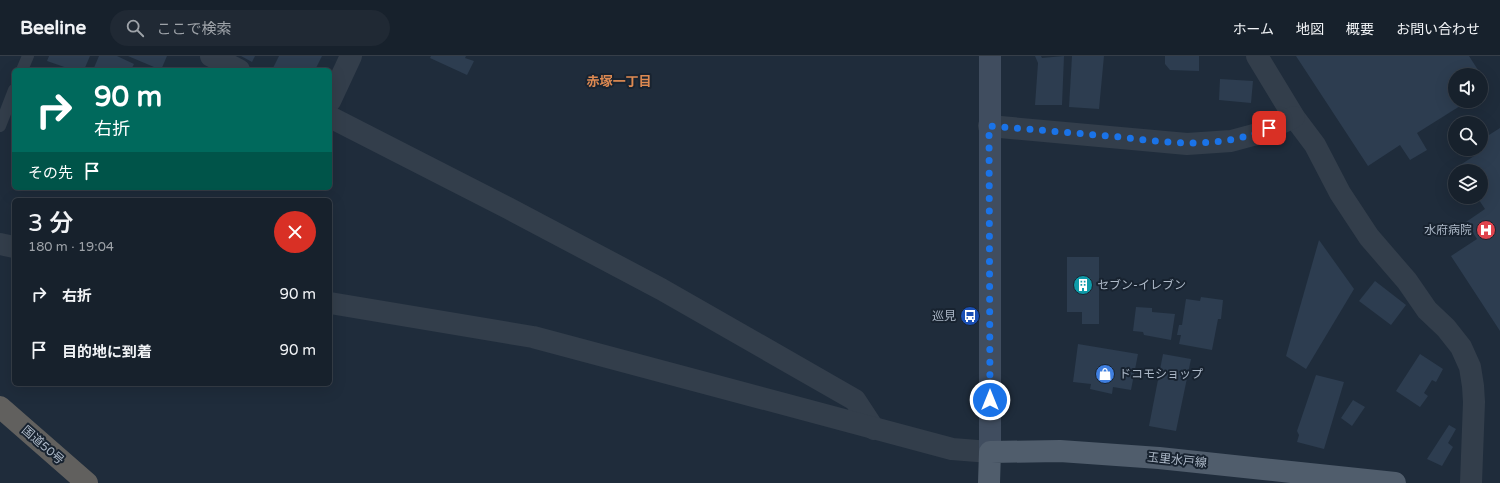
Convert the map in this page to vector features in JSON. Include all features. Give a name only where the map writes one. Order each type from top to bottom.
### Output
[{"type":"highway","name":"国道50号","points":[[0,407],[87,483]]},
{"type":"main road","points":[[989,483],[990,56]]},
{"type":"main road","name":"玉里水戸線","points":[[990,452],[1060,451],[1152,458],[1395,483]]},
{"type":"street","points":[[211,56],[235,68]]},
{"type":"street","points":[[332,98],[351,56]]},
{"type":"street","points":[[1257,56],[1294,117],[1315,145],[1340,193],[1369,237],[1408,281],[1427,310],[1446,328],[1461,347],[1470,367],[1474,397],[1471,483]]},
{"type":"street","points":[[989,126],[1187,144],[1231,141],[1257,134],[1294,117]]},
{"type":"street","points":[[332,118],[501,204],[661,289],[855,400],[874,429]]},
{"type":"street","points":[[0,244],[12,247]]},
{"type":"street","points":[[332,303],[533,337],[952,449],[990,452]]},
{"type":"lane","points":[[23,68],[28,56]]},
{"type":"lane","points":[[0,126],[12,95]]},
{"type":"building","points":[[49,56],[90,56],[85,68],[67,68],[47,61]]},
{"type":"building","points":[[99,56],[117,56],[134,64],[132,68],[94,68]]},
{"type":"building","points":[[128,56],[167,56],[162,68],[156,68]]},
{"type":"building","points":[[241,56],[255,56],[252,62]]},
{"type":"building","points":[[279,56],[322,56],[316,68],[273,68]]},
{"type":"building","points":[[431,56],[466,56],[465,58],[474,61],[467,75],[430,58]]},
{"type":"building","points":[[1035,56],[1041,56],[1042,58],[1064,56],[1062,105],[1035,105],[1038,63]]},
{"type":"building","points":[[1072,56],[1104,56],[1099,109],[1069,107]]},
{"type":"building","points":[[1165,56],[1199,56],[1199,71],[1170,70],[1165,64]]},
{"type":"building","points":[[1296,56],[1469,56],[1477,68],[1448,68],[1448,108],[1457,108],[1417,133],[1427,150],[1410,160],[1400,145],[1368,166]]},
{"type":"building","points":[[1220,79],[1253,81],[1251,103],[1219,100]]},
{"type":"building","name":"水府病院","points":[[1500,128],[1500,331],[1451,256],[1477,239],[1466,222],[1485,209],[1482,204],[1488,204],[1488,164],[1462,164],[1474,156],[1488,156],[1488,136]]},
{"type":"building","points":[[1319,240],[1354,289],[1306,369],[1286,356]]},
{"type":"building","name":"セブン-イレブン","points":[[1067,257],[1099,257],[1099,324],[1082,324],[1082,312],[1067,312]]},
{"type":"building","points":[[1375,281],[1406,305],[1391,325],[1359,301]]},
{"type":"building","points":[[1201,297],[1223,300],[1221,319],[1218,319],[1212,350],[1179,344],[1181,335],[1177,335],[1179,325],[1182,325],[1186,299],[1200,301]]},
{"type":"building","points":[[1136,307],[1152,308],[1152,312],[1175,314],[1171,340],[1144,335],[1143,332],[1133,331]]},
{"type":"building","points":[[1078,344],[1138,354],[1131,390],[1113,387],[1112,394],[1090,389],[1091,384],[1073,382]]},
{"type":"building","points":[[1163,354],[1191,359],[1176,431],[1149,426]]},
{"type":"building","points":[[1420,354],[1443,369],[1436,382],[1432,380],[1424,393],[1428,396],[1420,407],[1396,391]]},
{"type":"building","points":[[1316,375],[1344,382],[1324,449],[1297,442],[1299,435],[1297,431]]},
{"type":"building","points":[[1353,400],[1365,407],[1352,426],[1341,418]]},
{"type":"building","points":[[1449,425],[1456,429],[1448,443],[1453,447],[1442,466],[1427,459]]},
{"type":"place","name":"水府病院","points":[[1486,230]]},
{"type":"place","name":"セブン-イレブン","points":[[1083,285]]},
{"type":"place","name":"巡見","points":[[970,316]]},
{"type":"place","name":"ドコモショップ","points":[[1105,374]]},
{"type":"district","name":"赤塚一丁目","points":[[619,82]]},
{"type":"route","points":[[990,400],[989,126],[1187,144],[1231,141],[1257,134],[1269,128]]}]
